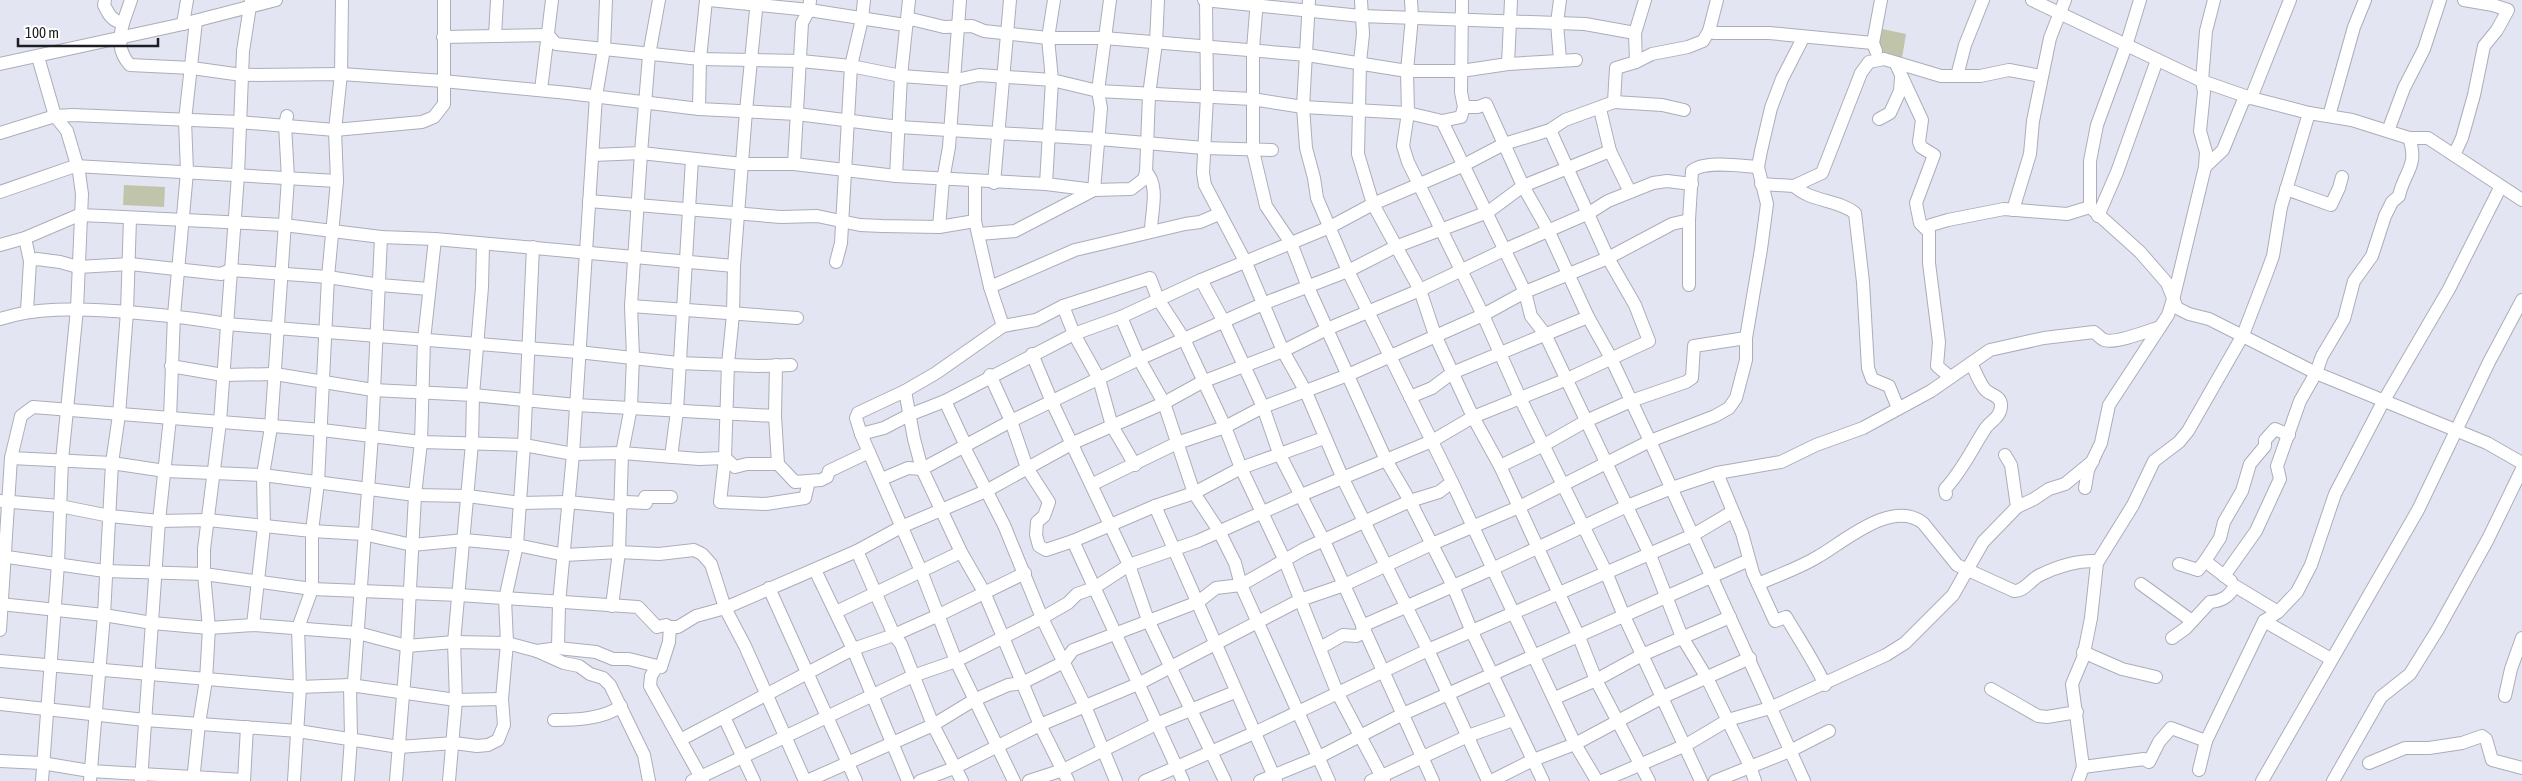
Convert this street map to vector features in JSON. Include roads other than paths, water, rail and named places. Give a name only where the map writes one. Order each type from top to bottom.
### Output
[{"type":"street","points":[[105,0],[104,5],[110,17],[115,22],[123,23]]},
{"type":"street","points":[[131,0],[119,38],[122,53],[130,65],[192,68],[242,75],[340,74],[443,81],[596,96],[646,104],[699,109],[797,114],[899,127],[951,129],[999,135],[1099,139],[1148,145],[1253,151],[1272,150]]},
{"type":"street","points":[[141,777],[159,521],[170,418],[174,315],[188,172],[186,120],[192,68],[187,0]]},
{"type":"street","points":[[0,64],[190,23],[250,4],[276,0]]},
{"type":"street","points":[[294,781],[300,687],[298,628],[312,589],[312,531],[322,430],[328,277],[337,180],[335,130],[340,74],[342,0]]},
{"type":"street","points":[[0,133],[55,116],[239,122],[286,121],[335,130],[410,124],[434,117],[444,104],[444,0]]},
{"type":"street","points":[[495,36],[497,0]]},
{"type":"street","points":[[541,90],[552,0]]},
{"type":"street","points":[[558,648],[559,603],[573,454],[578,352],[587,253],[596,96],[604,49],[606,0]]},
{"type":"street","points":[[612,606],[619,552],[622,453],[631,407],[633,357],[631,306],[641,152],[649,55],[659,0]]},
{"type":"street","points":[[699,109],[700,59],[708,0],[810,5],[862,19],[905,26]]},
{"type":"street","points":[[836,262],[841,244],[851,66],[862,19],[864,0]]},
{"type":"street","points":[[896,176],[901,76],[909,0]]},
{"type":"street","points":[[939,227],[956,80],[960,0]]},
{"type":"street","points":[[994,183],[1010,0]]},
{"type":"street","points":[[1046,184],[1052,80],[1048,38],[1054,0]]},
{"type":"street","points":[[1094,190],[1101,108],[1098,91],[1110,0]]},
{"type":"street","points":[[593,155],[641,152],[742,164],[794,164],[846,172],[943,180],[1046,184],[1094,190],[1131,189],[1144,179],[1146,172],[1149,95],[1156,43],[1158,0]]},
{"type":"street","points":[[1635,33],[1599,26],[1557,23],[1509,23],[1462,18],[1360,16],[1308,6],[1205,0],[1207,96],[1204,148],[1205,185],[1246,263],[1265,303],[1283,351],[1306,392],[1343,479],[1428,650],[1489,781],[1533,760],[1575,744],[1664,697],[1750,658]]},
{"type":"street","points":[[1361,0],[1360,16],[1363,34],[1360,62],[1358,154],[1373,204],[1394,247],[1420,290],[1435,335],[1472,417],[1500,466],[1536,548],[1579,637],[1596,680],[1649,781]]},
{"type":"street","points":[[1411,0],[1412,17],[1407,70],[1408,113],[1403,146],[1419,186],[1483,314],[1499,354],[1606,572],[1624,616],[1664,697],[1701,781]]},
{"type":"street","points":[[444,37],[548,35],[556,44],[649,55],[700,59],[801,61],[851,66],[901,76],[956,80],[979,75],[1004,76],[1052,80],[1098,91],[1252,99],[1303,107],[1358,112],[1408,113],[1442,121],[1461,117],[1464,107],[1460,71],[1462,0]]},
{"type":"street","points":[[1508,64],[1511,0]]},
{"type":"street","points":[[1560,0],[1557,23],[1560,60]]},
{"type":"street","points":[[1636,62],[1635,33],[1646,0]]},
{"type":"street","points":[[1614,102],[1616,68],[1636,62],[1652,54],[1703,41],[1709,32],[1717,0]]},
{"type":"street","points":[[1881,0],[1873,43],[1876,52],[1894,66],[1922,120],[1919,142],[1921,147],[1934,155],[1916,203],[1920,223],[1926,228],[1930,236],[1929,263],[1939,342],[1937,366],[1950,377]]},
{"type":"street","points":[[1956,76],[1965,45],[1983,0]]},
{"type":"street","points":[[2032,0],[2202,81],[2251,98],[2309,113],[2352,120],[2409,138],[2428,138],[2500,188],[2522,200]]},
{"type":"street","points":[[2013,210],[2030,154],[2041,76],[2050,38],[2065,0]]},
{"type":"street","points":[[2140,0],[2126,46],[2097,125],[2090,161],[2094,212],[2140,252],[2167,283],[2174,296],[2177,308],[2189,314],[2209,319],[2316,373],[2487,443],[2522,463]]},
{"type":"street","points":[[2085,488],[2088,470],[2101,443],[2110,405],[2168,315],[2174,296],[2205,167],[2206,152],[2200,131],[2204,92],[2202,81],[2206,32],[2214,0]]},
{"type":"street","points":[[2251,98],[2290,0]]},
{"type":"street","points":[[2330,116],[2354,27],[2364,0]]},
{"type":"street","points":[[2388,131],[2404,88],[2424,49],[2440,0]]},
{"type":"street","points":[[2454,155],[2462,138],[2474,95],[2484,46],[2497,30],[2511,5],[2464,0]]},
{"type":"street","points":[[1257,2],[1253,49],[1253,151],[1266,206],[1291,243],[1308,287],[1386,460],[1410,501],[1453,586],[1472,632],[1543,781]]},
{"type":"street","points":[[757,3],[746,110],[734,266],[734,315],[728,364],[725,458],[720,502],[766,504],[804,498],[810,481]]},
{"type":"street","points":[[193,779],[198,724],[206,680],[209,628],[204,574],[213,472],[220,422],[238,175],[242,75],[250,4]]},
{"type":"street","points":[[794,164],[802,23],[810,5]]},
{"type":"street","points":[[1308,6],[1303,107],[1306,148],[1317,198],[1348,271],[1556,698],[1575,744],[1596,781]]},
{"type":"street","points":[[905,26],[911,19],[944,27],[972,26],[984,31],[1007,32],[1048,38],[1104,38],[1177,43],[1206,48],[1253,49],[1360,62],[1407,70],[1460,71],[1508,64],[1576,60]]},
{"type":"street","points":[[1709,32],[1714,34],[1768,33],[1803,38],[1873,43]]},
{"type":"street","points":[[920,781],[954,768],[997,745],[1138,684],[1171,668],[1215,642],[1300,600],[1344,585],[1472,526],[1519,507],[1650,441],[1715,416],[1729,408],[1736,398],[1746,360],[1746,338],[1766,204],[1765,192],[1761,184],[1758,167],[1771,108],[1782,78],[1803,38]]},
{"type":"street","points":[[38,57],[55,116],[68,131],[81,183],[77,309],[62,460],[58,564],[49,665],[42,781]]},
{"type":"street","points":[[2094,212],[2157,60]]},
{"type":"street","points":[[1761,184],[1794,186],[1822,173],[1861,74],[1869,62],[1924,69],[1940,76],[1980,76],[2008,70],[2041,76]]},
{"type":"street","points":[[1879,119],[1890,113],[1900,91],[1894,66]]},
{"type":"street","points":[[2205,167],[2223,150],[2244,99],[2251,98]]},
{"type":"street","points":[[861,434],[884,428],[909,415],[945,401],[990,375],[1074,334],[1121,316],[1201,280],[1330,227],[1373,204],[1419,186],[1504,144],[1550,130],[1565,120],[1600,109],[1614,102],[1662,105],[1684,110]]},
{"type":"street","points":[[1464,107],[1486,104],[1523,186],[1548,230],[1588,317],[1611,358],[1650,441],[1750,658],[1770,708],[1804,781]]},
{"type":"street","points":[[1600,109],[1610,151],[1630,192]]},
{"type":"street","points":[[2078,781],[2083,767],[2072,684],[2083,652],[2094,603],[2098,561],[2133,505],[2154,461],[2179,442],[2188,431],[2243,335],[2272,256],[2286,189],[2309,113]]},
{"type":"street","points":[[253,625],[264,527],[263,475],[271,427],[288,178],[286,121]]},
{"type":"street","points":[[1442,121],[1462,166],[1488,212],[1525,292],[1531,316],[1545,334],[1565,380],[1650,554],[1682,637],[1707,678],[1750,766],[1755,781]]},
{"type":"street","points":[[661,667],[656,668],[650,686],[659,705],[682,739],[699,780],[913,676],[956,661],[1042,618],[1068,602],[1077,594],[1094,588],[1129,565],[1174,550],[1263,514],[1299,496],[1432,441],[1472,417],[1565,380],[1649,341],[1635,306],[1608,258],[1550,130]]},
{"type":"street","points":[[2224,576],[2256,532],[2280,479],[2277,466],[2300,401],[2316,373],[2322,356],[2344,319],[2354,281],[2372,256],[2385,216],[2392,202],[2399,196],[2401,185],[2410,171],[2412,158],[2409,138]]},
{"type":"street","points":[[882,479],[908,468],[922,469],[1011,421],[1139,359],[1265,303],[1348,271],[1394,247],[1440,228],[1488,212],[1523,186],[1610,151]]},
{"type":"street","points":[[671,457],[677,411],[678,363],[692,159]]},
{"type":"street","points":[[1690,285],[1689,220],[1692,171],[1696,168],[1710,165],[1758,167]]},
{"type":"street","points":[[0,192],[76,166],[337,180]]},
{"type":"street","points":[[1146,172],[1154,185],[1151,231]]},
{"type":"street","points":[[2286,189],[2330,205],[2339,188],[2342,177]]},
{"type":"street","points":[[975,182],[975,220],[990,287],[1003,326]]},
{"type":"street","points":[[2,556],[106,571],[204,574],[312,589],[460,595],[638,607],[657,627],[666,625],[678,627],[696,616],[725,608],[768,588],[857,552],[901,527],[986,491],[1073,444],[1164,403],[1202,382],[1283,351],[1327,329],[1420,290],[1504,250],[1589,213],[1608,201],[1660,182],[1692,184]]},
{"type":"street","points":[[1794,186],[1805,194],[1849,208],[1855,213],[1863,282],[1868,368],[1872,379],[1889,386],[1898,408]]},
{"type":"street","points":[[2199,770],[2206,740],[2264,621],[2278,612],[2297,592],[2311,565],[2335,494],[2383,402],[2449,289],[2500,188]]},
{"type":"street","points":[[979,234],[1015,230],[1094,190]]},
{"type":"street","points":[[589,201],[781,217],[817,216],[842,222],[882,226],[939,227],[975,220]]},
{"type":"street","points":[[1926,228],[1948,220],[2004,210],[2068,214],[2094,212]]},
{"type":"street","points":[[990,287],[1075,250],[1151,231],[1200,222],[1219,214]]},
{"type":"street","points":[[0,245],[25,238],[79,215],[234,222],[332,230],[381,237],[435,239],[534,247],[734,266]]},
{"type":"street","points":[[90,776],[97,715],[112,463],[119,415],[127,312],[130,218]]},
{"type":"street","points":[[1093,484],[1177,444],[1225,427],[1263,407],[1348,375],[1483,314],[1525,292],[1608,258],[1672,224],[1689,220]]},
{"type":"street","points":[[348,781],[351,738],[350,685],[354,682],[363,534],[372,435],[381,237]]},
{"type":"street","points":[[25,238],[30,261],[27,312]]},
{"type":"street","points":[[396,781],[420,442],[424,340],[428,289],[435,239]]},
{"type":"street","points":[[449,781],[454,743],[456,700],[454,642],[460,595],[472,443],[473,395],[478,346],[483,244]]},
{"type":"street","points":[[0,704],[145,720],[298,731],[399,747],[454,743],[477,746],[488,745],[498,740],[504,725],[502,699],[507,643],[505,599],[517,545],[534,247]]},
{"type":"street","points":[[30,261],[37,259],[78,267],[130,264],[221,274],[230,270],[328,277],[380,285],[428,289]]},
{"type":"street","points":[[1014,781],[956,661],[922,571],[901,527],[856,418],[858,412],[906,391],[936,373],[1003,326],[1036,320],[1063,306],[1150,278],[1158,299],[1184,339],[1202,382],[1225,427],[1241,468],[1285,561],[1337,692],[1361,734],[1379,779],[1423,756],[1468,736],[1513,720]]},
{"type":"street","points":[[1201,280],[1224,322],[1263,407],[1279,454],[1299,496],[1324,541],[1433,781]]},
{"type":"street","points":[[2262,781],[2418,510],[2522,300]]},
{"type":"street","points":[[631,306],[734,315],[797,318]]},
{"type":"street","points":[[1063,306],[1074,334],[1099,379],[1112,426],[1135,464]]},
{"type":"street","points":[[0,319],[27,312],[77,309],[174,315],[226,324],[278,327],[326,333],[378,335],[478,346],[578,352],[678,363],[758,366],[792,365]]},
{"type":"street","points":[[1121,316],[1139,359],[1164,403],[1194,493],[1219,531],[1235,563],[1241,585],[1329,781]]},
{"type":"street","points":[[1410,398],[1432,388],[1452,373],[1588,317]]},
{"type":"street","points":[[1320,648],[1343,635],[1356,636],[1364,629],[1406,606],[1492,570],[1627,506],[1717,473],[1781,462],[1816,444],[1862,428],[1931,391],[1990,350],[2022,342],[2094,332],[2104,340],[2112,340],[2137,335],[2160,327]]},
{"type":"street","points":[[1500,466],[1544,445],[1586,421],[1631,401],[1662,392],[1692,378],[1694,346],[1746,338]]},
{"type":"street","points":[[1032,354],[1052,402],[1093,484],[1129,565],[1148,620],[1225,781]]},
{"type":"street","points":[[1946,494],[1945,489],[1969,458],[1985,429],[1994,423],[2000,410],[2001,404],[1998,399],[1987,392],[1971,363]]},
{"type":"street","points":[[776,365],[775,416],[778,464],[795,482],[828,477],[829,471],[847,465],[869,452]]},
{"type":"street","points":[[171,366],[223,375],[275,374],[373,390],[473,395],[526,402],[775,416]]},
{"type":"street","points":[[990,375],[1011,421],[1027,468],[1048,502],[1044,516],[1036,522],[1036,535],[1039,546],[1046,550],[1073,541],[1155,506],[1194,493],[1241,468],[1324,438]]},
{"type":"street","points":[[906,391],[909,415],[922,469],[962,552],[984,592],[1040,726],[1065,775]]},
{"type":"street","points":[[945,401],[966,446],[966,451],[1004,524],[1042,618],[1085,706],[1116,781]]},
{"type":"street","points":[[0,630],[4,502],[11,458],[21,416],[33,407],[322,430],[420,442],[524,445],[573,454],[622,453],[671,457],[725,458],[735,467],[747,464],[778,464]]},
{"type":"street","points":[[2179,564],[2198,570],[2220,538],[2224,522],[2242,491],[2250,464],[2265,446],[2265,440],[2275,430],[2289,435]]},
{"type":"street","points":[[2005,455],[2011,465],[2016,507]]},
{"type":"street","points":[[11,458],[112,463],[165,471],[263,475],[415,495],[468,496],[520,503],[568,502],[619,507],[626,502],[646,502],[645,497],[671,497]]},
{"type":"street","points":[[1602,781],[1686,745],[1728,720],[1770,708],[1825,685],[1886,655],[1905,643],[1952,594],[1983,542],[2016,507],[2034,499],[2049,489],[2065,484],[2093,461]]},
{"type":"street","points":[[2333,781],[2381,697],[2410,674],[2438,629],[2488,539],[2522,469]]},
{"type":"street","points":[[1717,473],[1742,533],[1758,584],[1775,621],[1786,617],[1802,647],[1815,663],[1825,685]]},
{"type":"street","points":[[4,502],[60,506],[110,516],[159,521],[208,520],[264,527],[363,534],[412,545],[464,540],[517,545],[565,555],[619,552],[659,554],[694,550],[702,554],[712,564],[725,608],[767,694],[806,781],[933,724],[974,700],[1008,685],[1022,683],[1064,662],[1073,650],[1198,602],[1216,588],[1241,585],[1285,561],[1304,548],[1324,541],[1410,501],[1439,492],[1452,482]]},
{"type":"street","points":[[1155,506],[1274,778]]},
{"type":"street","points":[[1145,781],[1254,733],[1428,650],[1558,592],[1694,535],[1732,512]]},
{"type":"street","points":[[1758,584],[1819,556],[1853,533],[1902,514],[1916,518],[1923,523],[1952,560],[1968,570],[2017,591],[2040,575],[2081,561],[2098,561]]},
{"type":"street","points":[[1073,541],[1183,781]]},
{"type":"street","points":[[857,552],[894,635],[901,644],[933,724],[962,781]]},
{"type":"street","points":[[836,612],[962,552]]},
{"type":"street","points":[[1260,781],[1274,778],[1403,714],[1666,599],[1749,560]]},
{"type":"street","points":[[2205,561],[2236,586],[2278,612]]},
{"type":"street","points":[[815,570],[853,650],[908,781]]},
{"type":"street","points":[[682,739],[853,650],[894,635],[939,615],[1025,573]]},
{"type":"street","points":[[2141,584],[2192,621]]},
{"type":"street","points":[[2172,638],[2210,602],[2220,601],[2236,586]]},
{"type":"street","points":[[768,588],[856,781]]},
{"type":"street","points":[[1,604],[104,614],[152,623],[209,628],[253,625],[358,633],[407,646],[454,642],[507,643],[537,651],[564,663],[579,666],[590,674],[603,678],[610,685],[644,756],[649,781]]},
{"type":"street","points":[[1556,698],[1596,680],[1642,654],[1730,616]]},
{"type":"street","points":[[2264,621],[2331,659]]},
{"type":"street","points":[[661,667],[669,642],[670,627]]},
{"type":"street","points":[[2505,696],[2511,670],[2522,638]]},
{"type":"street","points":[[537,651],[558,648],[596,652],[613,659],[629,659],[661,667]]},
{"type":"street","points":[[2083,652],[2122,669],[2156,678]]},
{"type":"street","points":[[0,661],[99,668],[206,680],[300,687],[350,685],[402,694],[456,700],[502,699]]},
{"type":"street","points":[[1991,689],[2038,716],[2047,717],[2077,712]]},
{"type":"street","points":[[1029,781],[1065,775],[1104,749],[1156,724],[1235,692]]},
{"type":"street","points":[[554,720],[586,718],[616,710],[621,706]]},
{"type":"street","points":[[724,717],[754,781]]},
{"type":"street","points":[[0,761],[42,763],[90,776],[244,781],[247,727]]},
{"type":"street","points":[[2083,767],[2144,759],[2149,762],[2159,742],[2171,728],[2206,740]]},
{"type":"street","points":[[1715,781],[1790,751],[1829,731]]},
{"type":"street","points":[[2369,763],[2406,748],[2429,748],[2462,743],[2482,736],[2486,740],[2492,760],[2522,768]]}]
